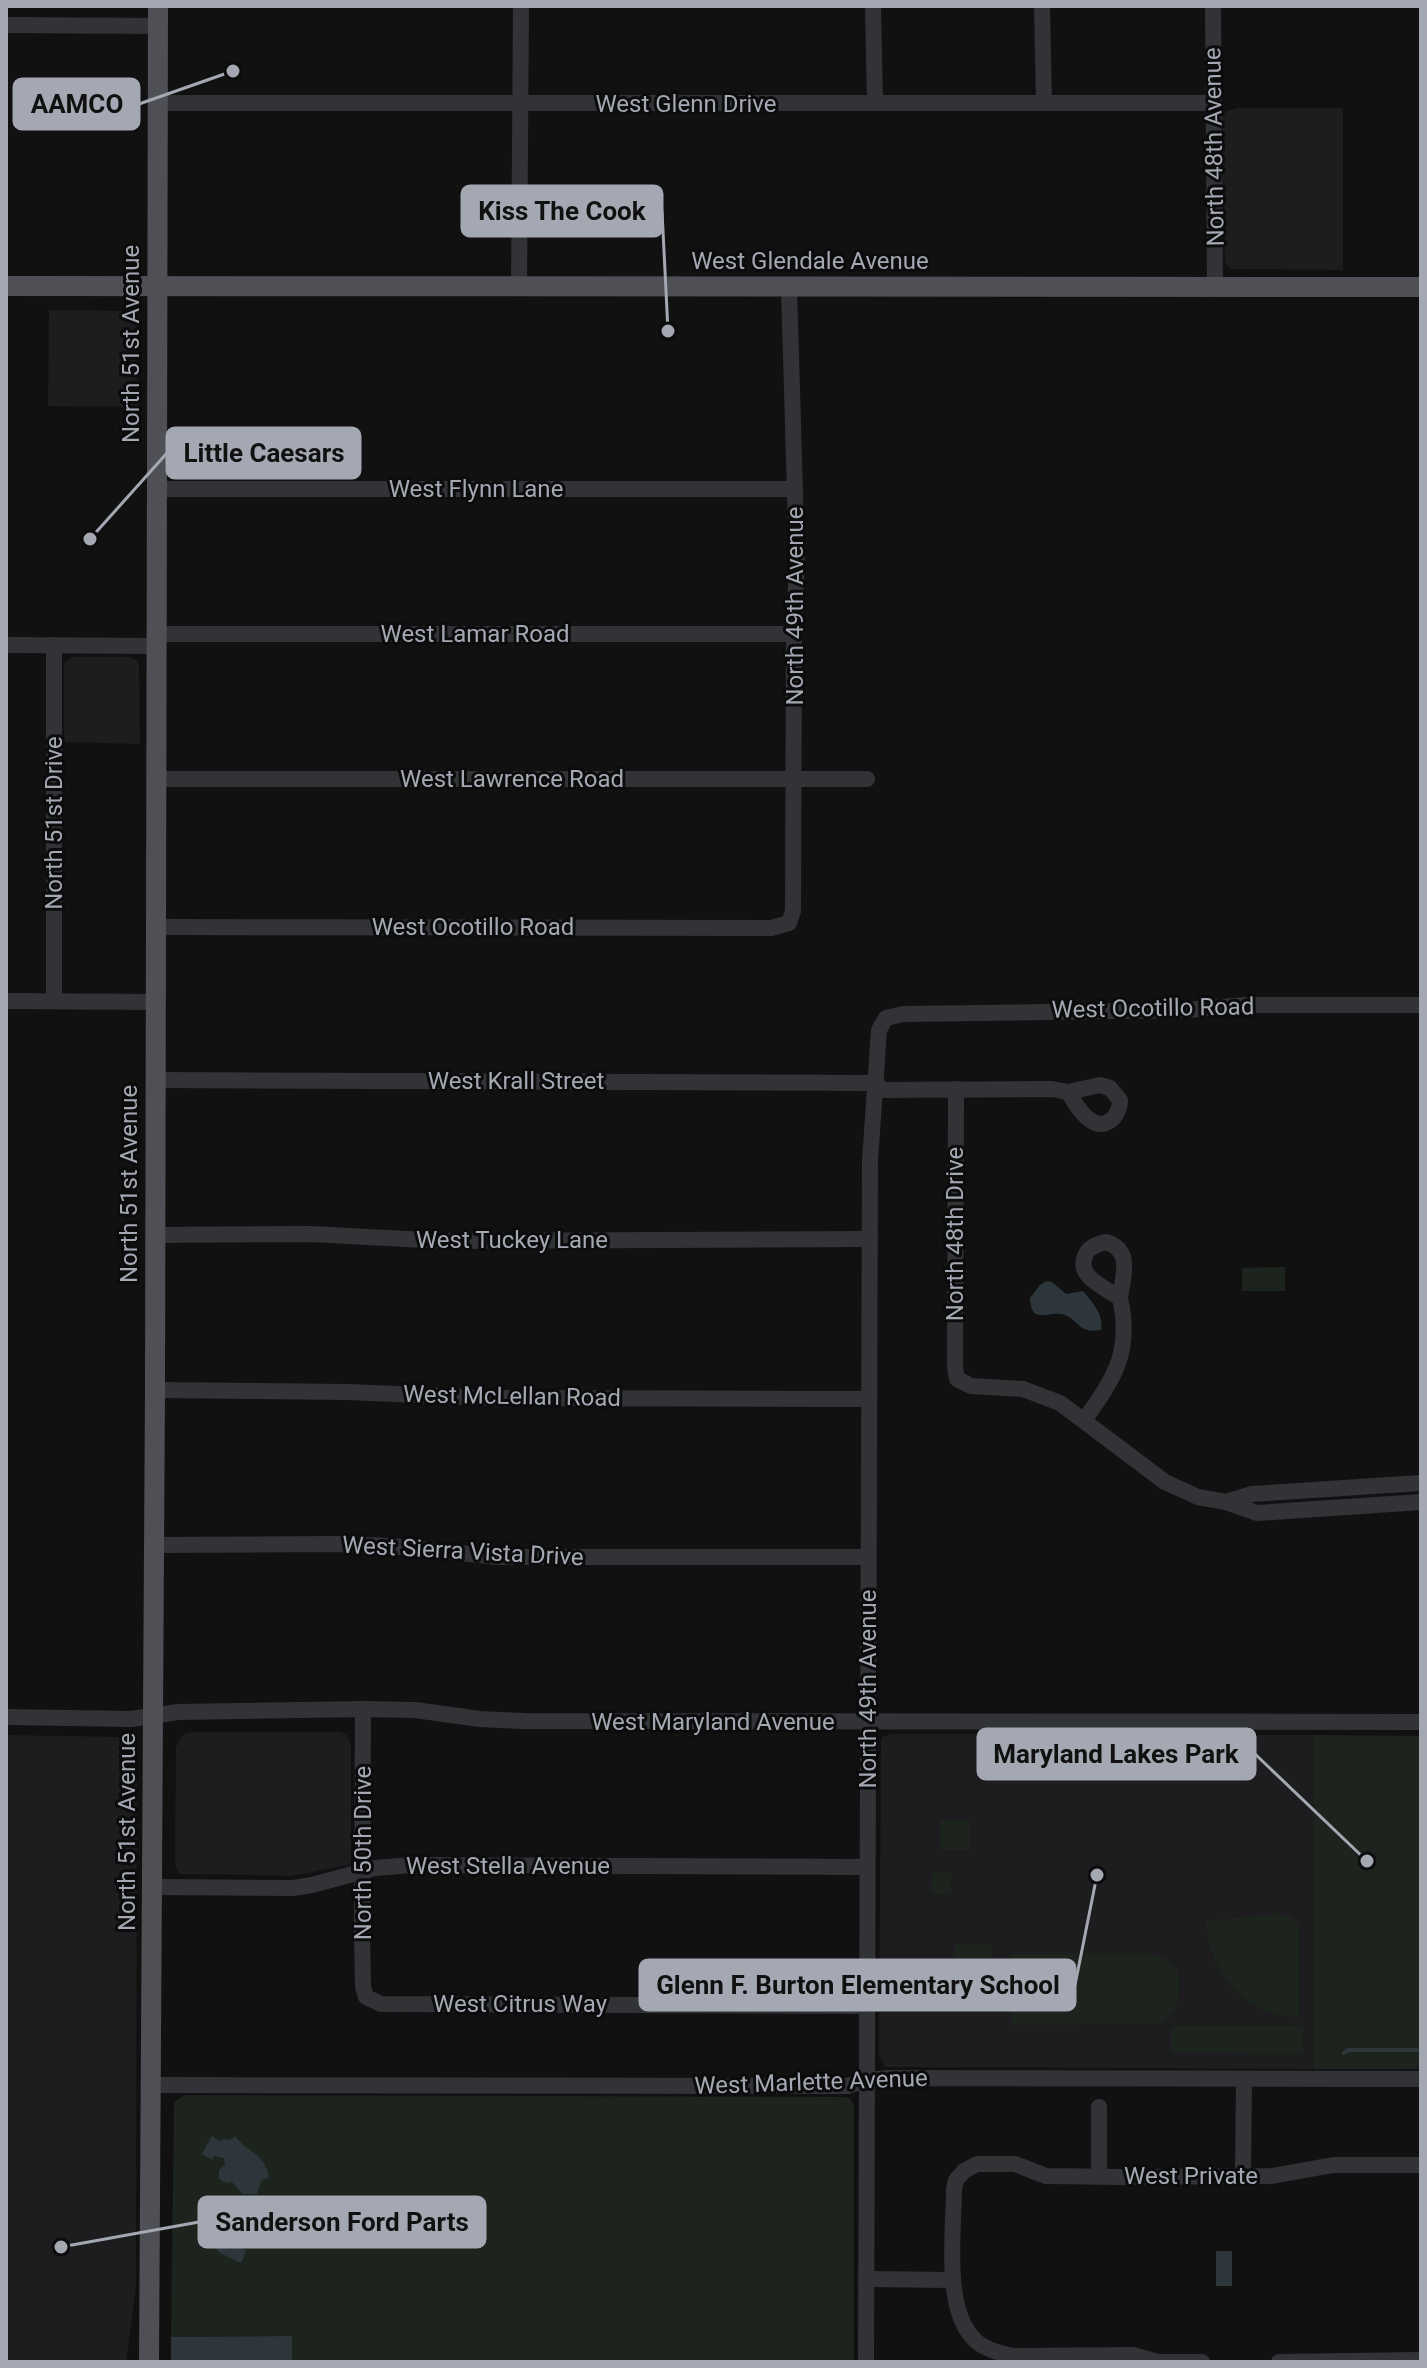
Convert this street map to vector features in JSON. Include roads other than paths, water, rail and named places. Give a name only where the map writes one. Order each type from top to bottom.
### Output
[{"type":"main road","name":"North 51st Avenue","points":[[149,2362],[153,2085],[158,16]]},
{"type":"main road","name":"West Glendale Avenue","points":[[6,286],[1421,287]]},
{"type":"street","points":[[519,287],[521,6]]},
{"type":"street","points":[[873,6],[875,103]]},
{"type":"street","points":[[1042,6],[1044,103]]},
{"type":"street","name":"North 48th Avenue","points":[[1213,6],[1215,287]]},
{"type":"street","points":[[6,25],[158,16]]},
{"type":"street","name":"West Glenn Drive","points":[[159,103],[1213,103]]},
{"type":"street","name":"North 49th Avenue","points":[[789,288],[797,562],[793,911],[789,923]]},
{"type":"street","name":"West Flynn Lane","points":[[157,489],[795,489]]},
{"type":"street","name":"West Lamar Road","points":[[6,645],[157,640],[794,634]]},
{"type":"street","name":"North 51st Drive","points":[[54,645],[54,1001]]},
{"type":"street","name":"West Lawrence Road","points":[[156,779],[867,779]]},
{"type":"street","name":"West Ocotillo Road","points":[[156,927],[771,928],[789,923]]},
{"type":"street","points":[[6,1001],[155,1002]]},
{"type":"street","name":"West Ocotillo Road","points":[[886,1018],[903,1014],[986,1011],[1187,1010],[1245,1005],[1421,1005]]},
{"type":"street","name":"North 49th Avenue","points":[[866,2362],[870,1161],[879,1030],[886,1018]]},
{"type":"street","name":"West Krall Street","points":[[155,1080],[876,1086],[1052,1089],[1068,1092]]},
{"type":"street","name":"North 48th Drive","points":[[956,1089],[957,1379],[971,1386],[1034,1392],[1060,1403],[1085,1419]]},
{"type":"street","name":"West Tuckey Lane","points":[[155,1235],[311,1234],[443,1241],[870,1239]]},
{"type":"street","points":[[1120,1298],[1125,1330],[1122,1353],[1109,1386],[1085,1419],[1165,1482],[1198,1497],[1226,1502],[1257,1513],[1421,1502]]},
{"type":"street","name":"West McLellan Road","points":[[155,1390],[349,1392],[487,1398],[869,1399]]},
{"type":"street","points":[[1226,1502],[1252,1494],[1421,1483]]},
{"type":"street","name":"West Sierra Vista Drive","points":[[154,1545],[392,1546],[498,1557],[868,1557]]},
{"type":"street","name":"West Maryland Avenue","points":[[6,1717],[131,1719],[178,1712],[363,1709],[415,1710],[523,1721],[1421,1722]]},
{"type":"street","name":"North 50th Drive","points":[[363,1709],[363,1987],[366,1997]]},
{"type":"street","name":"West Stella Avenue","points":[[153,1887],[293,1888],[375,1868],[411,1865],[867,1867]]},
{"type":"street","name":"West Citrus Way","points":[[366,1997],[381,2004],[867,2006]]},
{"type":"street","name":"West Marlette Avenue","points":[[153,2085],[847,2086],[888,2078],[1421,2079]]},
{"type":"street","points":[[1243,2176],[1244,2079]]},
{"type":"street","points":[[1099,2107],[1099,2176]]},
{"type":"street","name":"West Private","points":[[953,2280],[954,2189],[956,2180],[964,2171],[977,2164],[1015,2164],[1046,2176],[1272,2176],[1333,2165],[1421,2165]]},
{"type":"street","points":[[866,2279],[953,2280],[959,2318],[976,2342],[998,2353],[1013,2356],[1133,2355],[1158,2362],[1202,2362]]},
{"type":"street","points":[[1279,2362],[1421,2360]]},
{"type":"waterway","points":[[1344,2053],[1348,2050],[1421,2050]]},
{"type":"place","name":"AAMCO","points":[[233,71]]},
{"type":"place","name":"Kiss The Cook","points":[[668,331]]},
{"type":"place","name":"Little Caesars","points":[[90,539]]},
{"type":"place","name":"Maryland Lakes Park","points":[[1367,1861]]},
{"type":"place","name":"Glenn F. Burton Elementary School","points":[[1097,1875]]},
{"type":"place","name":"Sanderson Ford Parts","points":[[61,2247]]}]
